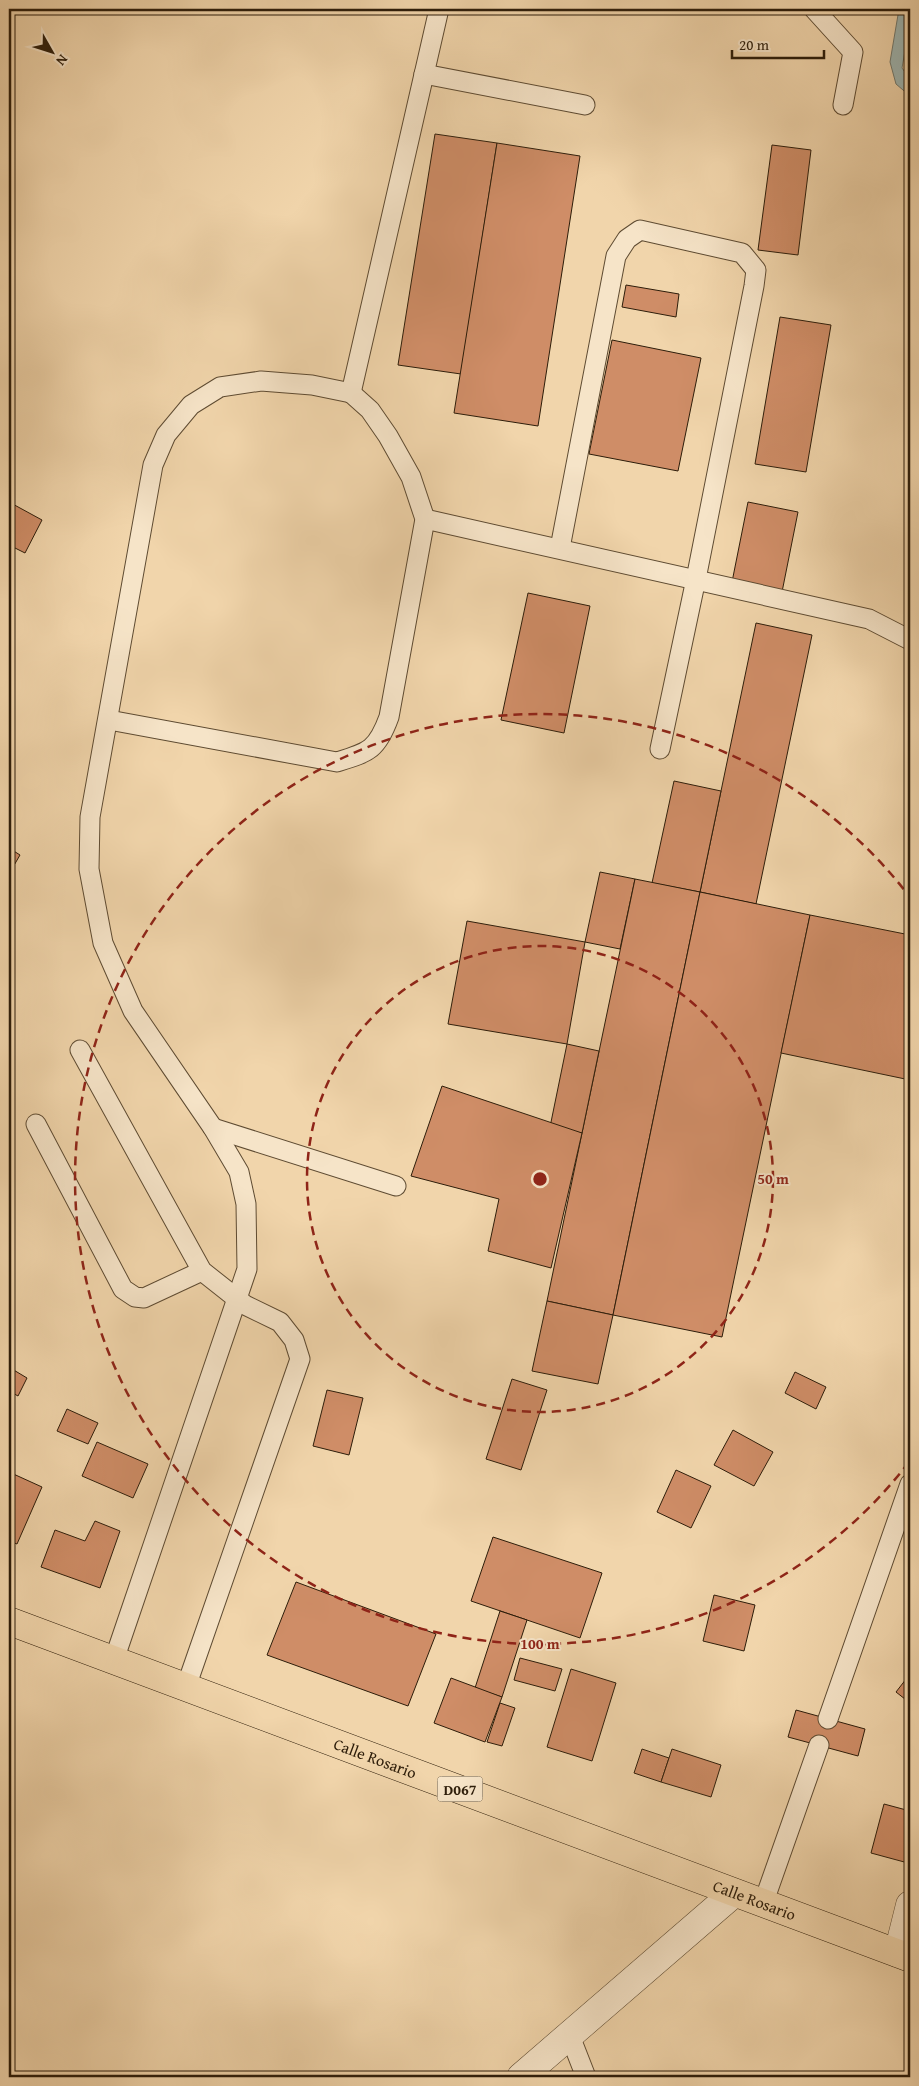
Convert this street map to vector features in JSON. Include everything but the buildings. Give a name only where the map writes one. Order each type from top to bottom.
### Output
[{"type":"main road","name":"Calle Rosario","points":[[9,1621],[904,1956]]},
{"type":"street","points":[[521,2077],[734,1893]]},
{"type":"street","points":[[904,1956],[910,1906]]},
{"type":"lane","points":[[351,393],[439,9]]},
{"type":"lane","points":[[814,9],[852,52],[843,105]]},
{"type":"lane","points":[[424,74],[585,105]]},
{"type":"lane","points":[[560,548],[616,256],[627,239],[640,230],[742,253],[756,270],[696,579],[660,749]]},
{"type":"lane","points":[[109,720],[337,762],[364,754],[381,739],[390,717],[426,518],[411,477],[388,436],[370,410],[351,393],[312,385],[261,381],[220,387],[191,405],[166,435],[153,465],[109,720],[90,817],[89,869],[103,942],[134,1011],[213,1128],[239,1172],[246,1204],[247,1269],[235,1298],[114,1660]]},
{"type":"lane","points":[[426,518],[869,619],[910,640]]},
{"type":"lane","points":[[80,1050],[202,1271],[235,1298],[280,1322],[294,1340],[300,1359],[186,1687]]},
{"type":"lane","points":[[36,1124],[123,1289],[135,1297],[144,1298],[202,1271]]},
{"type":"lane","points":[[213,1128],[396,1186]]},
{"type":"lane","points":[[828,1719],[910,1484]]},
{"type":"lane","points":[[763,1904],[819,1745]]},
{"type":"lane","points":[[570,2036],[586,2077]]},
{"type":"water","points":[[899,9],[910,9],[910,22],[902,68],[910,79],[910,96],[896,84],[890,62]]}]
